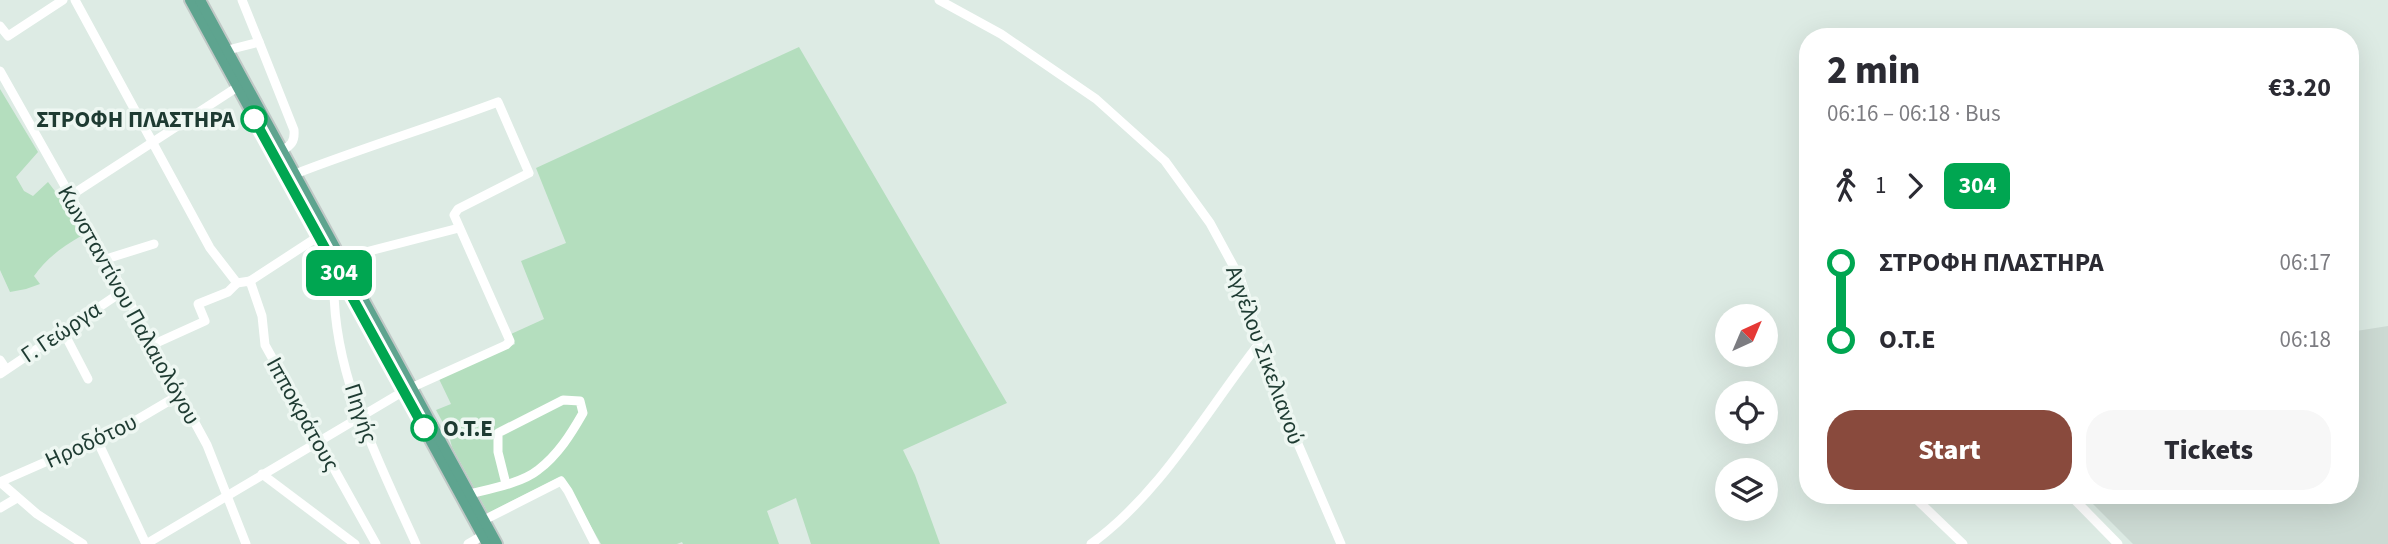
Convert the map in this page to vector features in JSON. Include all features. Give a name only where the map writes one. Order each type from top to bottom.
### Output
[{"type":"main road","points":[[190,0],[282,151],[342,258],[485,540]]},
{"type":"main road","points":[[200,0],[228,50],[240,85],[341,277],[497,544]]},
{"type":"street","points":[[0,26],[8,36],[63,0]]},
{"type":"street","points":[[75,0],[210,248],[237,284]]},
{"type":"street","points":[[242,0],[294,130],[295,139],[282,151]]},
{"type":"street","name":"Αγγέλου Σικελιανού","points":[[939,0],[1001,34],[1096,99],[1165,162],[1210,223],[1236,271],[1252,315],[1258,345],[1341,544]]},
{"type":"street","points":[[228,50],[259,41]]},
{"type":"street","name":"Κωνσταντίνου Παλαιολόγου","points":[[0,71],[106,259],[206,445],[246,544]]},
{"type":"street","points":[[70,196],[240,85]]},
{"type":"street","points":[[97,440],[146,544],[408,389],[510,341],[454,215],[458,208],[530,173],[499,102],[295,174]]},
{"type":"street","points":[[342,258],[459,228]]},
{"type":"street","points":[[152,345],[205,321],[198,304],[228,292],[237,284],[250,281],[319,236]]},
{"type":"street","points":[[106,259],[154,244]]},
{"type":"street","name":"Πηγής","points":[[341,277],[334,285],[341,349],[361,418],[416,544]]},
{"type":"street","name":"Ιπποκράτους","points":[[250,281],[262,316],[265,345],[376,544]]},
{"type":"street","name":"Γ. Γεώργα","points":[[3,371],[123,291]]},
{"type":"street","points":[[63,331],[88,379]]},
{"type":"street","points":[[1091,544],[1123,518],[1167,469],[1258,345]]},
{"type":"street","points":[[0,360],[3,371]]},
{"type":"street","name":"Ηροδότου","points":[[0,482],[97,440],[179,396]]},
{"type":"street","points":[[470,494],[506,484],[536,472],[555,454],[583,413],[580,401],[563,400],[498,433],[498,452],[506,484]]},
{"type":"street","points":[[262,474],[355,544]]},
{"type":"street","points":[[484,520],[561,481],[595,544]]},
{"type":"street","points":[[0,482],[37,514],[83,544]]},
{"type":"street","points":[[0,508],[17,498]]},
{"type":"street","points":[[1921,504],[1963,544]]},
{"type":"street","points":[[2079,504],[2119,544]]},
{"type":"street","points":[[468,544],[485,540]]},
{"type":"shaded area","points":[[2388,326],[2388,544],[2133,544],[2093,504],[2359,504],[2359,331]]},
{"type":"green space","name":"Ο.Τ.Ε","points":[[799,47],[1007,403],[903,450],[940,544],[811,544],[796,498],[767,511],[779,544],[601,544],[562,476],[488,513],[452,447],[448,432],[436,410],[451,404],[439,379],[515,344],[511,334],[544,319],[521,261],[566,243],[536,168]]},
{"type":"green space","points":[[0,89],[38,152],[16,177],[24,191],[33,196],[48,182],[61,199],[81,236],[55,253],[39,270],[34,276],[40,284],[10,292],[0,270]]},
{"type":"bus line","name":"304","points":[[254,119],[424,428]]},
{"type":"place","name":"ΣΤΡΟΦΗ ΠΛΑΣΤΗΡΑ","points":[[254,119]]},
{"type":"place","name":"Ο.Τ.Ε","points":[[424,428]]}]
